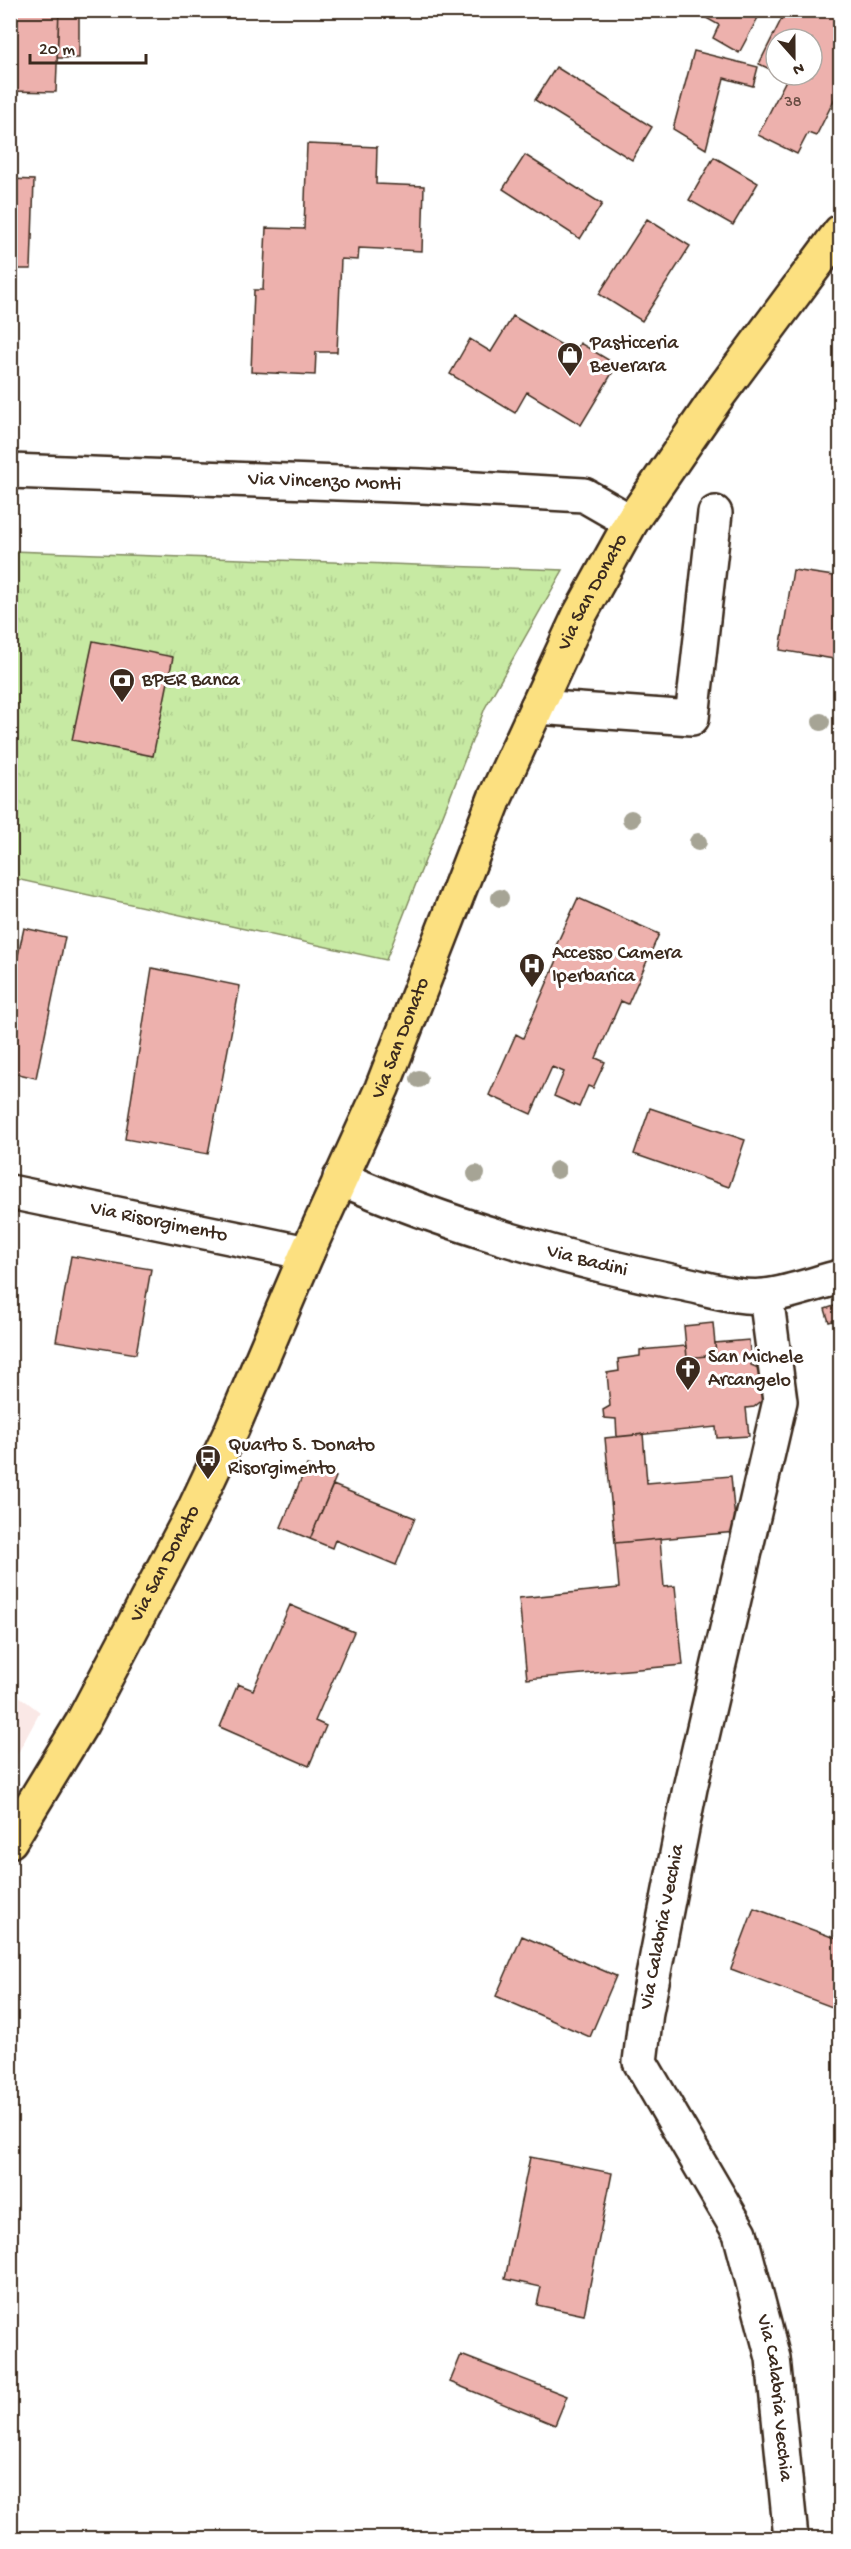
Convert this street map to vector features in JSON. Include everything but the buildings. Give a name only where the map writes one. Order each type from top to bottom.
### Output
[{"type":"main road","name":"Via San Donato","points":[[10,1841],[82,1723],[192,1514],[232,1430],[307,1253],[382,1088],[495,798],[579,616],[631,522],[715,400],[834,248]]},
{"type":"street","name":"Via Vincenzo Monti","points":[[10,471],[422,486],[584,495],[631,522]]},
{"type":"street","points":[[537,707],[692,718],[715,513]]},
{"type":"street","name":"Via Badini","points":[[340,1178],[406,1205],[513,1240],[622,1271],[736,1294],[766,1296],[840,1277]]},
{"type":"street","name":"Via Risorgimento","points":[[10,1192],[307,1253]]},
{"type":"street","name":"Via Calabria Vecchia","points":[[766,1296],[780,1401],[690,1788],[646,2012],[640,2062],[740,2233],[773,2358],[791,2538]]},
{"type":"shaded area","points":[[11,1690],[40,1712],[11,1766]]},
{"type":"green space","points":[[11,551],[563,570],[485,708],[386,960],[11,878]]},
{"type":"place","name":"Pasticceria Beverara","points":[[570,378]]},
{"type":"place","name":"BPER Banca","points":[[122,704]]},
{"type":"place","name":"Accesso Camera Iperbarica","points":[[532,989]]},
{"type":"place","name":"San Michele Arcangelo","points":[[688,1392]]},
{"type":"place","name":"Quarto S. Donato Risorgimento","points":[[208,1481]]}]
